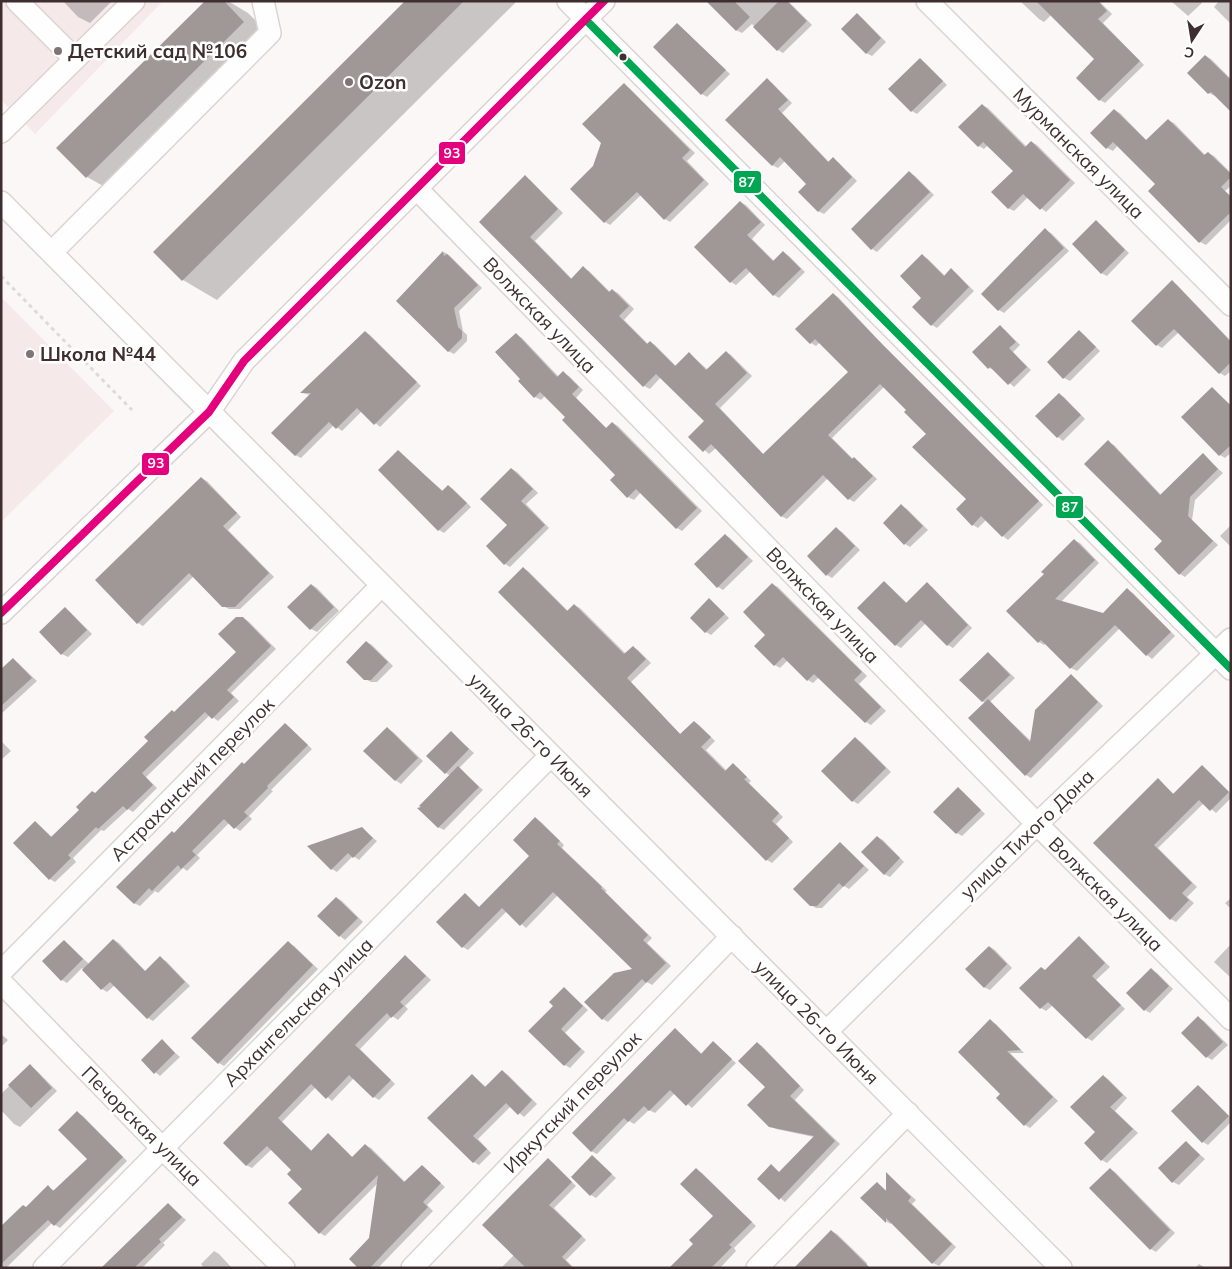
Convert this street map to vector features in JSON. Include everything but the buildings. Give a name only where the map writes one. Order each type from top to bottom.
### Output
[{"type":"street","points":[[17,1],[75,59]]},
{"type":"street","points":[[1,132],[134,1]]},
{"type":"street","points":[[52,252],[270,33],[263,1]]},
{"type":"street","points":[[568,1],[1231,669]]},
{"type":"street","points":[[1,613],[209,412],[244,361],[604,1]]},
{"type":"street","name":"Мурманская улица","points":[[927,1],[1231,305]]},
{"type":"street","name":"Волжская улица","points":[[417,189],[1037,824],[1231,1019]]},
{"type":"street","name":"улица 26-го Июня","points":[[1,202],[1061,1268]]},
{"type":"street","name":"Астраханский переулок","points":[[1,972],[382,586]]},
{"type":"street","name":"улица Тихого Дона","points":[[826,1032],[1037,824],[1231,639]]},
{"type":"street","name":"Архангельская улица","points":[[44,1268],[551,755]]},
{"type":"street","name":"Иркутский переулок","points":[[412,1268],[732,936]]},
{"type":"street","name":"Печорская улица","points":[[1,982],[162,1148],[284,1268]]},
{"type":"street","points":[[757,1268],[908,1113]]},
{"type":"path","points":[[1,276],[132,410]]},
{"type":"shaded area","name":"Детский сад №106","points":[[1,1],[163,1],[35,134],[1,100]]},
{"type":"shaded area","name":"Школа №44","points":[[1,297],[114,411],[1,522]]},
{"type":"transit line","name":"93","points":[[1,613],[209,412],[244,361],[604,1]]},
{"type":"transit line","name":"87","points":[[586,20],[1231,669]]},
{"type":"place","name":"Детский сад №106","points":[[58,51]]},
{"type":"place","name":"Ozon","points":[[349,82]]},
{"type":"place","name":"Школа №44","points":[[30,354]]}]
